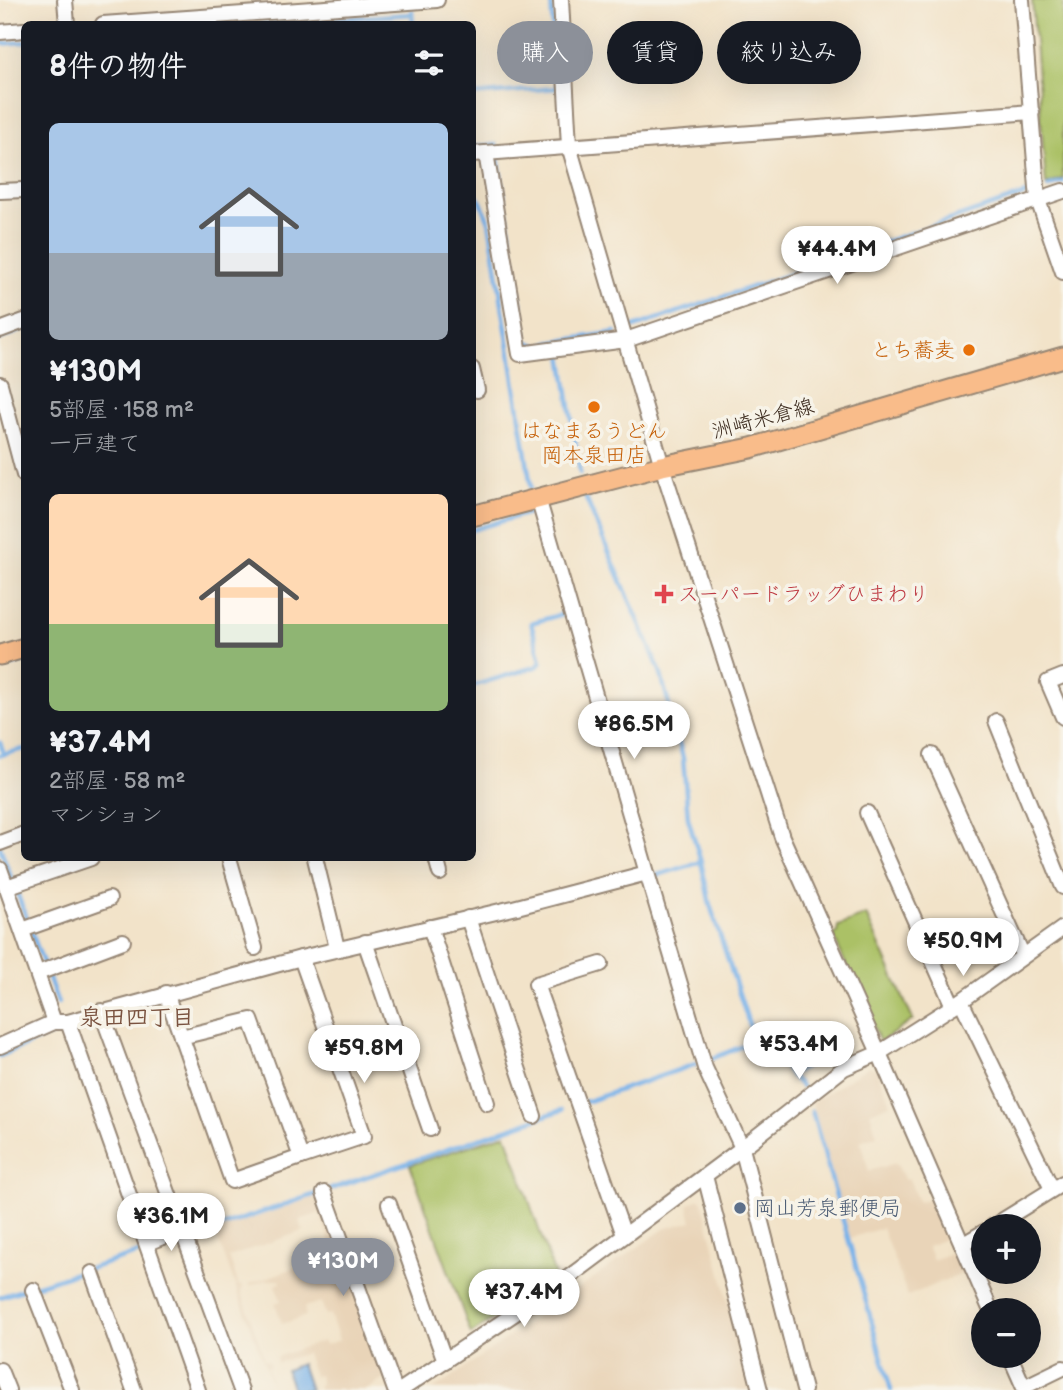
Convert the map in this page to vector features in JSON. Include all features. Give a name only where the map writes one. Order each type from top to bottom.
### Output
[{"type":"main road","name":"洲崎米倉線","points":[[476,515],[662,466],[751,447],[1063,357]]},
{"type":"main road","points":[[0,655],[21,649]]},
{"type":"street","points":[[65,0],[67,21]]},
{"type":"street","points":[[145,21],[437,0]]},
{"type":"street","points":[[561,0],[569,146],[662,466],[782,837],[985,1298]]},
{"type":"street","points":[[1022,0],[1038,200],[1063,272]]},
{"type":"street","points":[[0,32],[21,30]]},
{"type":"street","points":[[1032,112],[488,152],[520,354],[626,340],[1063,191]]},
{"type":"street","points":[[0,191],[21,190]]},
{"type":"street","points":[[0,330],[21,322]]},
{"type":"street","points":[[0,384],[21,464]]},
{"type":"street","points":[[476,386],[477,390]]},
{"type":"street","points":[[538,498],[705,1068],[742,1148],[804,1390]]},
{"type":"street","points":[[1063,676],[1048,682],[1063,717]]},
{"type":"street","points":[[996,721],[1063,887]]},
{"type":"street","points":[[932,755],[1023,956]]},
{"type":"street","points":[[867,813],[957,1004],[1058,1186],[1013,1214]]},
{"type":"street","points":[[1,843],[21,835]]},
{"type":"street","points":[[12,886],[83,861]]},
{"type":"street","points":[[230,861],[256,948]]},
{"type":"street","points":[[316,861],[337,948]]},
{"type":"street","points":[[437,861],[440,873]]},
{"type":"street","points":[[0,869],[12,886],[61,1022],[149,1248],[198,1390]]},
{"type":"street","points":[[0,1046],[61,1022],[166,993],[337,948],[367,946],[469,923],[647,873]]},
{"type":"street","points":[[27,928],[108,900]]},
{"type":"street","points":[[469,923],[534,1116]]},
{"type":"street","points":[[401,1390],[569,1277],[844,1068],[879,1053],[957,1004],[1063,928]]},
{"type":"street","points":[[431,931],[487,1103]]},
{"type":"street","points":[[44,971],[123,941]]},
{"type":"street","points":[[367,946],[430,1129]]},
{"type":"street","points":[[166,993],[232,1181],[364,1136],[301,958]]},
{"type":"street","points":[[601,964],[536,984],[624,1235]]},
{"type":"street","points":[[101,1011],[241,1390]]},
{"type":"street","points":[[181,1037],[251,1020],[301,1157]]},
{"type":"street","points":[[705,1176],[760,1390]]},
{"type":"street","points":[[324,1193],[395,1390]]},
{"type":"street","points":[[389,1204],[445,1361]]},
{"type":"street","points":[[149,1248],[184,1236]]},
{"type":"street","points":[[962,1245],[971,1240]]},
{"type":"street","points":[[92,1273],[134,1390]]},
{"type":"street","points":[[33,1290],[72,1390]]},
{"type":"street","points":[[1015,1368],[1025,1389],[1063,1368]]},
{"type":"street","points":[[0,1370],[8,1390]]},
{"type":"shaded area","points":[[869,1066],[876,1069],[891,1104],[870,1112],[877,1135],[860,1141],[869,1171],[896,1163],[905,1180],[909,1179],[918,1202],[933,1197],[950,1237],[927,1246],[933,1260],[955,1252],[964,1272],[908,1296],[882,1228],[850,1238],[812,1103]]},
{"type":"shaded area","points":[[321,1195],[384,1379],[366,1390],[319,1390],[319,1375],[314,1376],[306,1353],[277,1363],[276,1357],[323,1341],[325,1345],[339,1340],[330,1314],[326,1315],[321,1302],[304,1307],[306,1316],[282,1324],[275,1303],[281,1301],[275,1285],[281,1283],[280,1280],[266,1280],[250,1286],[249,1284],[334,1254],[320,1213],[300,1220],[302,1229],[305,1230],[229,1257],[239,1286],[242,1285],[241,1290],[265,1361],[268,1360],[270,1366],[267,1367],[274,1390],[215,1231]]},
{"type":"shaded area","points":[[698,1199],[702,1200],[751,1390],[433,1390],[664,1229],[692,1221],[688,1205]]},
{"type":"green space","points":[[1032,0],[1063,0],[1063,179],[1046,185]]},
{"type":"green space","points":[[866,915],[913,1020],[880,1042],[833,935],[837,933],[838,926]]},
{"type":"green space","points":[[506,1134],[555,1276],[471,1334],[410,1165]]},
{"type":"water","points":[[301,1364],[310,1390],[293,1390],[286,1370]]},
{"type":"waterway","points":[[476,95],[557,88],[551,1],[554,1]]},
{"type":"waterway","points":[[412,11],[413,21]]},
{"type":"waterway","points":[[306,21],[412,14]]},
{"type":"waterway","points":[[0,44],[21,42]]},
{"type":"waterway","points":[[476,146],[496,145],[526,341],[536,345]]},
{"type":"waterway","points":[[1048,187],[1063,182]]},
{"type":"waterway","points":[[631,328],[1029,193]]},
{"type":"waterway","points":[[476,195],[489,222],[531,487]]},
{"type":"waterway","points":[[0,339],[21,330]]},
{"type":"waterway","points":[[560,341],[616,332]]},
{"type":"waterway","points":[[545,344],[560,341],[580,473]]},
{"type":"waterway","points":[[584,494],[660,671],[683,758],[688,818],[710,905],[751,1030],[801,1086]]},
{"type":"waterway","points":[[476,529],[535,509]]},
{"type":"waterway","points":[[476,685],[538,666],[541,661],[531,623],[563,614]]},
{"type":"waterway","points":[[0,668],[21,662]]},
{"type":"waterway","points":[[0,742],[4,754]]},
{"type":"waterway","points":[[0,755],[21,750]]},
{"type":"waterway","points":[[0,847],[58,1003]]},
{"type":"waterway","points":[[654,876],[701,862]]},
{"type":"waterway","points":[[0,1056],[52,1034]]},
{"type":"waterway","points":[[709,1060],[759,1039]]},
{"type":"waterway","points":[[791,1075],[813,1063],[835,1061],[838,1064]]},
{"type":"waterway","points":[[582,1103],[696,1064]]},
{"type":"waterway","points":[[0,1297],[193,1236],[562,1110]]},
{"type":"waterway","points":[[812,1111],[891,1390]]},
{"type":"place","name":"とち蕎麦","points":[[969,350]]},
{"type":"place","name":"はなまるうどん 岡本泉田店","points":[[594,407]]},
{"type":"place","name":"スーパードラッグひまわり","points":[[664,594]]},
{"type":"place","name":"岡山芳泉郵便局","points":[[740,1208]]},
{"type":"district","name":"泉田四丁目","points":[[137,1018]]}]
